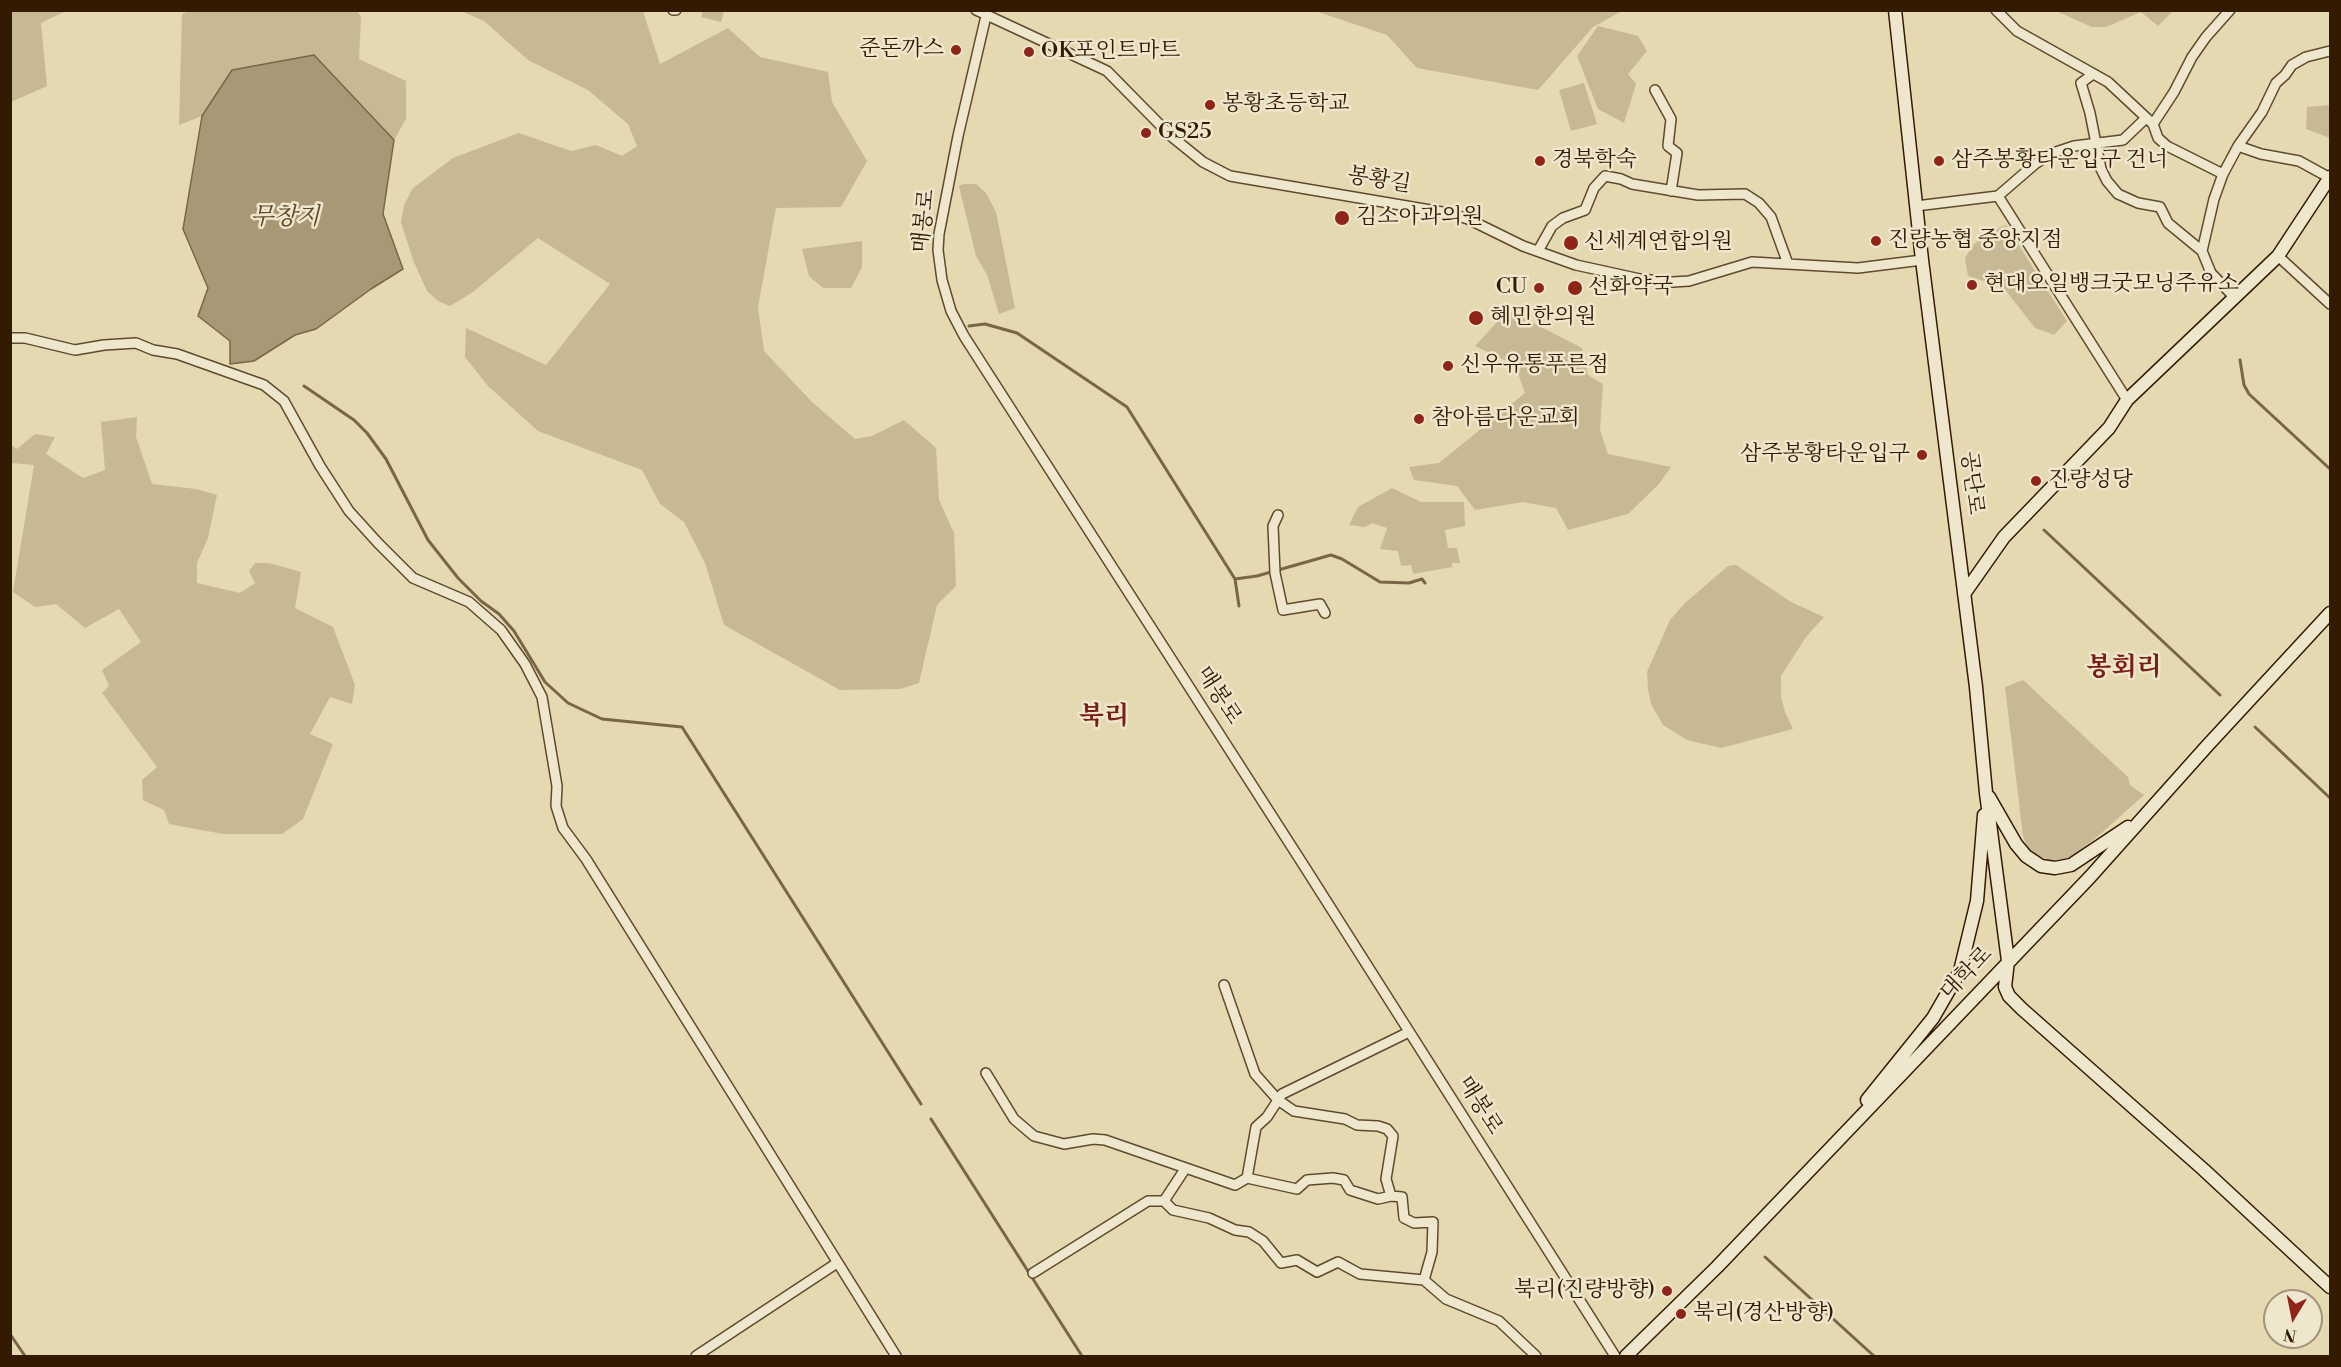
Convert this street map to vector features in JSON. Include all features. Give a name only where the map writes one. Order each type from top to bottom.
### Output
[{"type":"street","name":"봉황길","points":[[976,10],[1107,71],[1171,136],[1218,172],[1230,176],[1448,213],[1468,219],[1503,238],[1576,265],[1621,276],[1673,282],[1703,278],[1752,262],[1858,267],[1922,260]]},
{"type":"street","name":"공단로","points":[[1896,10],[1922,260],[2008,961],[2005,987],[2009,996],[2331,1287]]},
{"type":"street","points":[[1996,10],[2017,32],[2108,82],[2150,121],[2158,138],[2167,146],[2223,174]]},
{"type":"street","points":[[1916,206],[1998,196],[2036,164],[2053,153],[2074,146],[2123,140],[2150,121],[2174,92],[2192,57],[2230,10]]},
{"type":"street","name":"매봉로","points":[[986,16],[958,136],[939,234],[942,280],[957,323],[1615,1356]]},
{"type":"street","points":[[2202,251],[2214,199],[2223,174],[2238,146],[2262,112],[2276,83],[2292,65],[2306,57],[2330,51]]},
{"type":"street","points":[[2093,74],[2081,83],[2101,169],[2118,195],[2138,203],[2160,207],[2168,223],[2202,251],[2211,273],[2235,298]]},
{"type":"street","points":[[1655,90],[1671,119],[1668,146],[1677,153],[1671,191]]},
{"type":"street","points":[[1964,594],[2004,537],[2109,428],[2127,400],[2278,256],[2330,178],[2299,161],[2261,154],[2238,146]]},
{"type":"street","points":[[1538,251],[1552,226],[1563,218],[1585,210],[1594,188],[1605,176],[1632,184],[1698,195],[1745,194],[1759,203],[1771,217],[1788,264]]},
{"type":"street","points":[[1998,196],[2127,400]]},
{"type":"street","points":[[2278,256],[2331,304]]},
{"type":"street","points":[[10,338],[75,350],[136,343],[153,350],[177,354],[264,385],[284,401],[320,466],[349,510],[378,543],[413,578],[464,599],[501,630],[525,664],[542,696],[556,786],[556,806],[563,828],[586,859],[896,1356]]},
{"type":"street","points":[[1278,515],[1273,526],[1275,573],[1283,610],[1323,609]]},
{"type":"street","name":"대학로","points":[[1626,1356],[1718,1267],[2090,877],[2331,613]]},
{"type":"street","points":[[1986,793],[2016,844],[2026,856],[2041,866],[2055,868],[2071,865],[2144,817]]},
{"type":"street","points":[[1833,1146],[1898,1059],[1932,1018],[1960,971],[1977,901],[1986,793]]},
{"type":"street","points":[[1224,985],[1255,1074],[1278,1100],[1294,1111],[1345,1119],[1357,1125],[1378,1126],[1387,1129],[1393,1136],[1386,1179],[1391,1196]]},
{"type":"street","points":[[1247,1178],[1256,1127],[1267,1117],[1282,1094],[1409,1032]]},
{"type":"street","points":[[986,1074],[1014,1119],[1034,1136],[1064,1144],[1093,1139],[1106,1140],[1235,1185],[1247,1178],[1297,1189],[1307,1180],[1333,1178],[1344,1180],[1350,1190],[1378,1199],[1391,1196],[1401,1197],[1404,1218],[1414,1223],[1433,1222],[1432,1252],[1424,1280]]},
{"type":"street","points":[[1164,1201],[1185,1169]]},
{"type":"street","points":[[1033,1273],[1148,1201],[1164,1201],[1173,1210],[1209,1218],[1235,1230],[1248,1232],[1263,1241],[1281,1263],[1297,1260],[1317,1272],[1338,1262],[1360,1274],[1424,1280],[1446,1299],[1499,1321],[1536,1356]]},
{"type":"street","points":[[696,1356],[837,1263]]},
{"type":"shaded area","points":[[11,10],[66,11],[41,23],[47,86],[11,102]]},
{"type":"shaded area","points":[[190,11],[358,11],[361,18],[359,59],[406,81],[406,119],[394,140],[314,55],[232,70],[202,116],[179,125],[182,14]]},
{"type":"shaded area","points":[[461,11],[643,11],[660,64],[728,28],[760,57],[828,72],[832,102],[867,161],[841,207],[776,208],[758,307],[764,351],[812,402],[855,439],[872,436],[904,420],[936,448],[939,500],[954,533],[956,586],[937,605],[919,683],[900,689],[840,690],[724,625],[705,563],[684,522],[660,504],[642,470],[538,431],[488,386],[465,357],[466,328],[546,365],[610,284],[538,238],[473,292],[450,306],[438,301],[427,291],[413,260],[401,222],[404,205],[413,188],[453,158],[519,133],[571,151],[596,145],[622,156],[637,146],[628,124],[588,90],[528,60],[484,21]]},
{"type":"shaded area","points":[[703,11],[724,11],[721,22],[701,17]]},
{"type":"shaded area","points":[[1315,11],[1622,11],[1593,27],[1538,90],[1417,68],[1387,35]]},
{"type":"shaded area","points":[[2056,11],[2173,11],[2158,26],[2141,12],[2106,27],[2092,27]]},
{"type":"shaded area","points":[[1598,26],[1638,36],[1647,51],[1628,74],[1636,84],[1624,123],[1598,109],[1577,56]]},
{"type":"shaded area","points":[[1584,83],[1597,124],[1571,131],[1559,90]]},
{"type":"shaded area","points":[[2330,105],[2330,138],[2306,129],[2307,107]]},
{"type":"shaded area","points":[[976,184],[986,193],[996,212],[1015,308],[999,314],[987,275],[976,256],[959,186]]},
{"type":"shaded area","points":[[2006,225],[2067,321],[2054,335],[2035,328],[2003,287],[1968,276],[1965,258],[1973,245],[1988,233]]},
{"type":"shaded area","points":[[862,241],[862,267],[851,288],[823,288],[809,276],[802,249]]},
{"type":"shaded area","points":[[1508,310],[1582,348],[1588,375],[1603,384],[1600,430],[1608,454],[1671,467],[1659,484],[1628,514],[1568,530],[1556,508],[1523,502],[1475,510],[1457,486],[1414,480],[1409,467],[1439,463],[1525,393],[1515,365],[1475,346]]},
{"type":"shaded area","points":[[137,417],[136,437],[152,484],[196,489],[217,495],[208,538],[197,563],[197,583],[240,593],[255,583],[249,571],[255,563],[269,563],[301,572],[295,608],[333,627],[355,685],[352,704],[330,697],[310,734],[333,744],[303,819],[282,834],[223,834],[169,824],[164,810],[143,800],[142,780],[157,767],[102,693],[109,686],[102,670],[141,642],[119,609],[85,628],[56,604],[35,607],[13,592],[34,465],[11,463],[11,445],[17,449],[35,434],[55,437],[46,454],[83,478],[105,470],[101,422]]},
{"type":"shaded area","points":[[1392,488],[1421,502],[1464,502],[1465,526],[1445,530],[1448,548],[1457,548],[1460,563],[1452,563],[1452,567],[1413,574],[1411,565],[1401,566],[1398,551],[1380,549],[1387,528],[1372,523],[1365,527],[1349,525],[1358,507]]},
{"type":"shaded area","points":[[1736,565],[1791,602],[1824,617],[1806,637],[1781,676],[1781,697],[1793,729],[1721,748],[1687,740],[1663,725],[1651,704],[1647,672],[1670,620],[1685,603],[1728,566]]},
{"type":"shaded area","points":[[2023,680],[2128,777],[2130,785],[2144,795],[2098,836],[2074,855],[2063,860],[2050,860],[2036,855],[2027,846],[2023,836],[2005,687]]},
{"type":"water","name":"무창지","points":[[314,55],[394,140],[383,214],[403,269],[316,329],[295,335],[254,361],[230,364],[230,341],[198,316],[208,288],[183,229],[202,116],[232,70]]},
{"type":"waterway","points":[[969,326],[985,324],[1017,333],[1127,407],[1235,579],[1239,606]]},
{"type":"waterway","points":[[2240,360],[2244,385],[2249,394],[2330,469]]},
{"type":"waterway","points":[[304,386],[354,420],[367,433],[386,459],[428,540],[458,578],[481,601],[499,614],[514,631],[545,682],[568,703],[602,719],[682,727],[921,1104]]},
{"type":"waterway","points":[[2044,530],[2220,695]]},
{"type":"waterway","points":[[1235,579],[1257,576],[1331,555],[1342,559],[1380,582],[1409,583],[1422,579],[1425,583]]},
{"type":"waterway","points":[[2255,727],[2330,798]]},
{"type":"waterway","points":[[931,1119],[1082,1356]]},
{"type":"waterway","points":[[1765,1257],[1874,1356]]},
{"type":"waterway","points":[[10,1334],[25,1356]]},
{"type":"place","name":"준돈까스","points":[[956,50]]},
{"type":"place","name":"OK포인트마트","points":[[1029,52]]},
{"type":"place","name":"봉황초등학교","points":[[1210,105]]},
{"type":"place","name":"GS25","points":[[1146,133]]},
{"type":"place","name":"경북학숙","points":[[1540,161]]},
{"type":"place","name":"삼주봉황타운입구 건너","points":[[1939,161]]},
{"type":"place","name":"김소아과의원","points":[[1342,218]]},
{"type":"place","name":"진량농협 중앙지점","points":[[1876,241]]},
{"type":"place","name":"신세계연합의원","points":[[1571,243]]},
{"type":"place","name":"현대오일뱅크굿모닝주유소","points":[[1972,285]]},
{"type":"place","name":"CU","points":[[1539,288]]},
{"type":"place","name":"선화약국","points":[[1575,288]]},
{"type":"place","name":"혜민한의원","points":[[1476,318]]},
{"type":"place","name":"신우유통푸른점","points":[[1448,366]]},
{"type":"place","name":"참아름다운교회","points":[[1419,419]]},
{"type":"place","name":"삼주봉황타운입구","points":[[1922,455]]},
{"type":"place","name":"진량성당","points":[[2036,481]]},
{"type":"place","name":"북리(진량방향)","points":[[1667,1291]]},
{"type":"place","name":"북리(경산방향)","points":[[1681,1314]]},
{"type":"district","name":"봉회리","points":[[2124,669]]},
{"type":"district","name":"북리","points":[[1104,718]]}]
